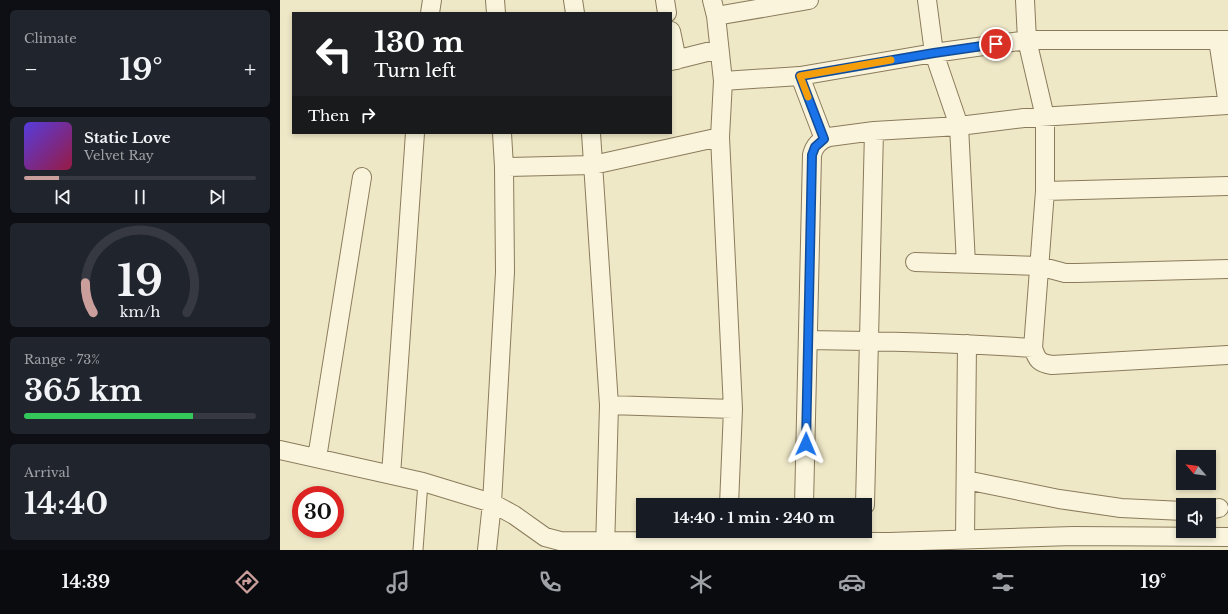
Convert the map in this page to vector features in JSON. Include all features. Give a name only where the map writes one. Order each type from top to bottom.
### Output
[{"type":"street","points":[[430,12],[432,0]]},
{"type":"street","points":[[495,0],[496,12]]},
{"type":"street","points":[[573,0],[575,12]]},
{"type":"street","points":[[665,0],[668,12]]},
{"type":"street","points":[[729,498],[733,409],[720,137],[722,81],[714,8],[809,0]]},
{"type":"street","points":[[927,0],[934,53],[959,126],[966,264]]},
{"type":"street","points":[[1025,0],[1027,40],[1045,117],[1045,191],[1033,348],[1036,358],[1041,362],[1052,365],[1228,355]]},
{"type":"street","points":[[722,81],[800,76],[934,53],[1027,40],[1223,40],[1228,105],[1024,118],[959,126],[874,131],[824,139],[815,147],[812,155],[804,498]]},
{"type":"street","points":[[672,41],[674,60],[719,49]]},
{"type":"street","points":[[800,76],[824,139]]},
{"type":"street","points":[[865,498],[874,131]]},
{"type":"street","points":[[391,475],[415,134]]},
{"type":"street","points":[[487,550],[492,503],[505,272],[504,167],[502,134]]},
{"type":"street","points":[[591,134],[609,405],[605,546]]},
{"type":"street","points":[[504,167],[593,165],[720,137]]},
{"type":"street","points":[[316,458],[362,177]]},
{"type":"street","points":[[1045,191],[1228,186]]},
{"type":"street","points":[[915,262],[1039,266],[1065,273],[1228,269]]},
{"type":"street","points":[[808,340],[967,344],[1033,348]]},
{"type":"street","points":[[967,344],[966,480],[971,543]]},
{"type":"street","points":[[609,405],[733,409]]},
{"type":"street","points":[[280,450],[423,482],[492,503],[514,514],[545,537],[560,541],[605,546],[703,538]]},
{"type":"street","points":[[966,480],[1059,499],[1113,507],[1176,511]]},
{"type":"street","points":[[755,538],[796,541],[1144,543],[1228,537]]},
{"type":"lane","points":[[418,550],[423,482]]},
{"type":"slow traffic","points":[[808,97],[800,76],[891,60]]},
{"type":"route","points":[[806,444],[812,155],[815,147],[824,139],[800,76],[996,44]]}]
